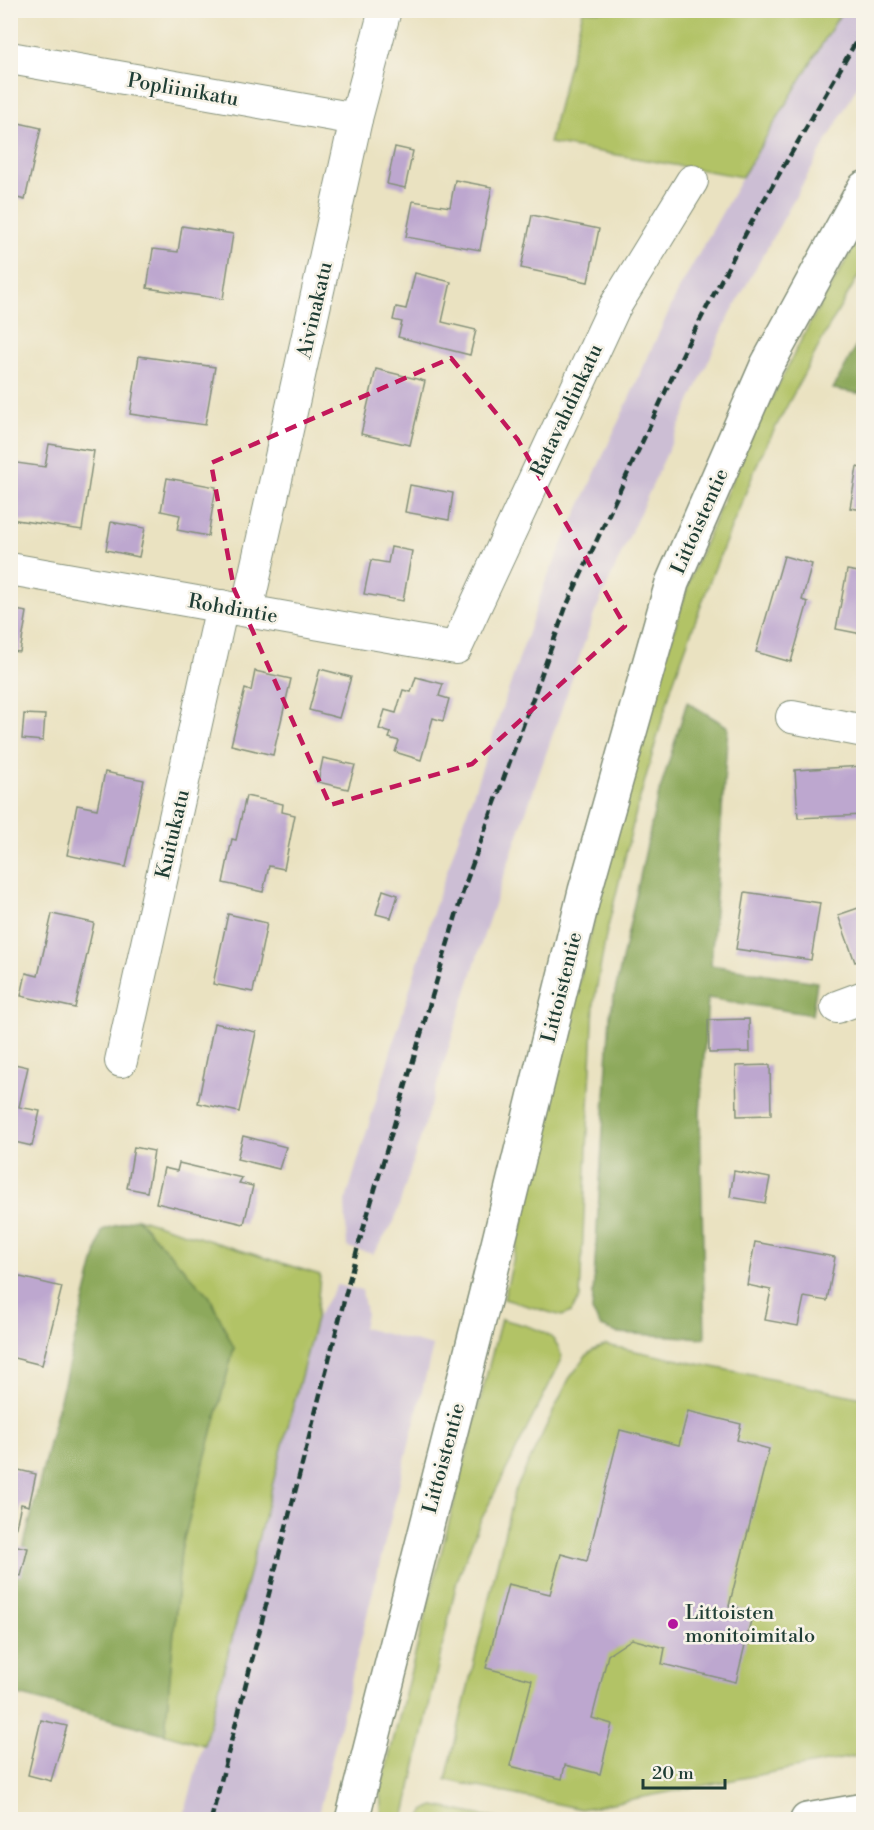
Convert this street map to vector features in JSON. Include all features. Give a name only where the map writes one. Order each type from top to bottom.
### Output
[{"type":"street","name":"Aivinakatu","points":[[234,608],[385,10]]},
{"type":"street","name":"Popliinikatu","points":[[10,58],[356,119]]},
{"type":"street","name":"Ratavahdinkatu","points":[[456,648],[614,308],[693,181]]},
{"type":"street","name":"Littoistentie","points":[[352,1820],[585,891],[672,583],[767,365],[864,188]]},
{"type":"street","name":"Rohdintie","points":[[10,568],[456,648]]},
{"type":"street","name":"Kuitukatu","points":[[121,1061],[234,608]]},
{"type":"street","points":[[792,717],[864,731]]},
{"type":"street","points":[[807,1820],[864,1810]]},
{"type":"highlighted area","points":[[451,358],[518,440],[625,626],[472,764],[330,805],[234,589],[211,463]]},
{"type":"shaded area","points":[[836,11],[863,11],[863,76],[728,318],[595,612],[488,922],[394,1222],[373,1254],[347,1247],[345,1203],[436,903],[544,585],[679,289]]},
{"type":"shaded area","points":[[337,1285],[362,1290],[366,1313],[363,1328],[433,1346],[317,1819],[183,1820],[316,1319]]},
{"type":"green space","points":[[583,11],[842,11],[742,177],[549,143]]},
{"type":"green space","points":[[863,231],[863,268],[761,455],[712,575],[672,685],[636,812],[606,935],[594,1003],[580,1298],[571,1312],[562,1316],[504,1299],[619,814],[692,573],[746,448],[810,323]]},
{"type":"green space","points":[[863,333],[863,394],[833,389]]},
{"type":"green space","points":[[687,702],[728,727],[711,965],[817,982],[812,1015],[708,998],[700,1114],[705,1338],[617,1333],[601,1327],[592,1311],[610,1015],[656,803]]},
{"type":"green space","points":[[137,1218],[320,1275],[316,1319],[204,1745],[165,1734],[181,1550],[234,1348]]},
{"type":"green space","points":[[137,1218],[210,1297],[234,1348],[181,1550],[165,1734],[11,1693],[11,1597],[102,1230]]},
{"type":"green space","points":[[501,1319],[549,1335],[560,1350],[561,1361],[479,1524],[457,1581],[404,1819],[382,1819],[380,1792]]},
{"type":"green space","name":"Littoisten monitoimitalo","points":[[606,1345],[863,1398],[863,1755],[581,1809],[446,1780],[514,1493],[569,1379],[587,1355]]},
{"type":"green space","points":[[435,1806],[499,1819],[420,1819],[425,1810]]},
{"type":"building","points":[[10,121],[41,128],[25,200],[10,196]]},
{"type":"building","points":[[395,147],[413,151],[405,188],[387,184]]},
{"type":"building","points":[[455,180],[492,187],[480,250],[406,237],[413,201],[450,207]]},
{"type":"building","points":[[532,215],[599,229],[588,282],[521,268]]},
{"type":"building","points":[[182,226],[233,234],[223,299],[147,288],[153,249],[178,252]]},
{"type":"building","points":[[415,273],[451,282],[442,322],[476,330],[470,355],[398,337],[402,322],[393,320],[396,307],[406,309]]},
{"type":"building","points":[[139,356],[215,367],[205,425],[130,414]]},
{"type":"building","points":[[376,369],[425,381],[410,445],[361,434]]},
{"type":"building","points":[[49,444],[94,451],[82,530],[10,519],[10,462],[45,467]]},
{"type":"building","points":[[857,467],[864,469],[864,510],[850,508]]},
{"type":"building","points":[[167,478],[216,487],[208,536],[177,530],[180,515],[161,511]]},
{"type":"building","points":[[410,485],[453,493],[449,520],[405,512]]},
{"type":"building","points":[[111,522],[145,528],[139,557],[106,550]]},
{"type":"building","points":[[391,547],[412,551],[403,601],[364,594],[371,560],[388,563]]},
{"type":"building","points":[[784,556],[812,564],[802,600],[808,602],[791,662],[756,652]]},
{"type":"building","points":[[847,570],[864,573],[862,634],[836,629]]},
{"type":"building","points":[[10,609],[27,612],[20,652],[10,651]]},
{"type":"building","points":[[320,669],[351,677],[339,718],[309,710]]},
{"type":"building","points":[[255,671],[291,679],[273,755],[231,745],[245,689],[251,691]]},
{"type":"building","points":[[416,677],[443,684],[439,696],[449,699],[443,721],[433,718],[421,760],[395,752],[399,741],[389,738],[391,733],[379,729],[385,710],[396,713],[403,690],[411,692]]},
{"type":"building","points":[[24,714],[45,715],[43,741],[22,739]]},
{"type":"building","points":[[323,758],[355,765],[348,789],[318,782]]},
{"type":"building","points":[[864,766],[864,815],[798,818],[795,770]]},
{"type":"building","points":[[105,772],[144,780],[126,867],[67,855],[77,805],[97,809]]},
{"type":"building","points":[[246,796],[283,804],[282,812],[295,815],[284,869],[269,866],[263,892],[223,883],[232,839],[236,840]]},
{"type":"building","points":[[383,890],[398,895],[391,918],[376,914]]},
{"type":"building","points":[[745,892],[820,903],[811,960],[736,949]]},
{"type":"building","points":[[864,906],[864,959],[855,962],[838,915]]},
{"type":"building","points":[[52,914],[94,923],[75,1008],[21,996],[26,973],[38,976]]},
{"type":"building","points":[[228,914],[267,923],[253,992],[213,984]]},
{"type":"building","points":[[749,1019],[750,1052],[709,1053],[708,1020]]},
{"type":"building","points":[[214,1023],[256,1032],[239,1112],[198,1103]]},
{"type":"building","points":[[10,1063],[28,1067],[19,1107],[40,1111],[32,1146],[10,1141]]},
{"type":"building","points":[[770,1065],[771,1115],[737,1116],[736,1066]]},
{"type":"building","points":[[243,1136],[286,1147],[279,1169],[237,1159]]},
{"type":"building","points":[[134,1147],[154,1151],[147,1192],[127,1188]]},
{"type":"building","points":[[179,1163],[242,1178],[239,1183],[253,1186],[244,1224],[156,1203],[164,1168],[177,1171]]},
{"type":"building","points":[[734,1171],[770,1178],[765,1203],[730,1197]]},
{"type":"building","points":[[755,1242],[835,1257],[827,1301],[804,1297],[798,1326],[765,1320],[771,1290],[747,1285]]},
{"type":"building","points":[[16,1276],[62,1287],[42,1365],[10,1357],[10,1296]]},
{"type":"building","points":[[688,1411],[741,1424],[737,1440],[769,1449],[729,1606],[753,1612],[736,1682],[662,1664],[665,1648],[632,1639],[608,1655],[592,1718],[612,1724],[600,1774],[565,1765],[562,1779],[510,1766],[532,1680],[486,1668],[508,1584],[550,1594],[561,1554],[587,1561],[620,1430],[679,1445]]},
{"type":"building","points":[[10,1468],[36,1474],[29,1506],[21,1504],[12,1545],[28,1548],[21,1576],[10,1574]]},
{"type":"building","points":[[41,1720],[67,1726],[51,1781],[28,1775]]},
{"type":"railway","points":[[211,1820],[357,1250],[465,885],[566,607],[686,347],[756,214],[864,28]]},
{"type":"place","name":"Littoisten monitoimitalo","points":[[673,1624]]}]
